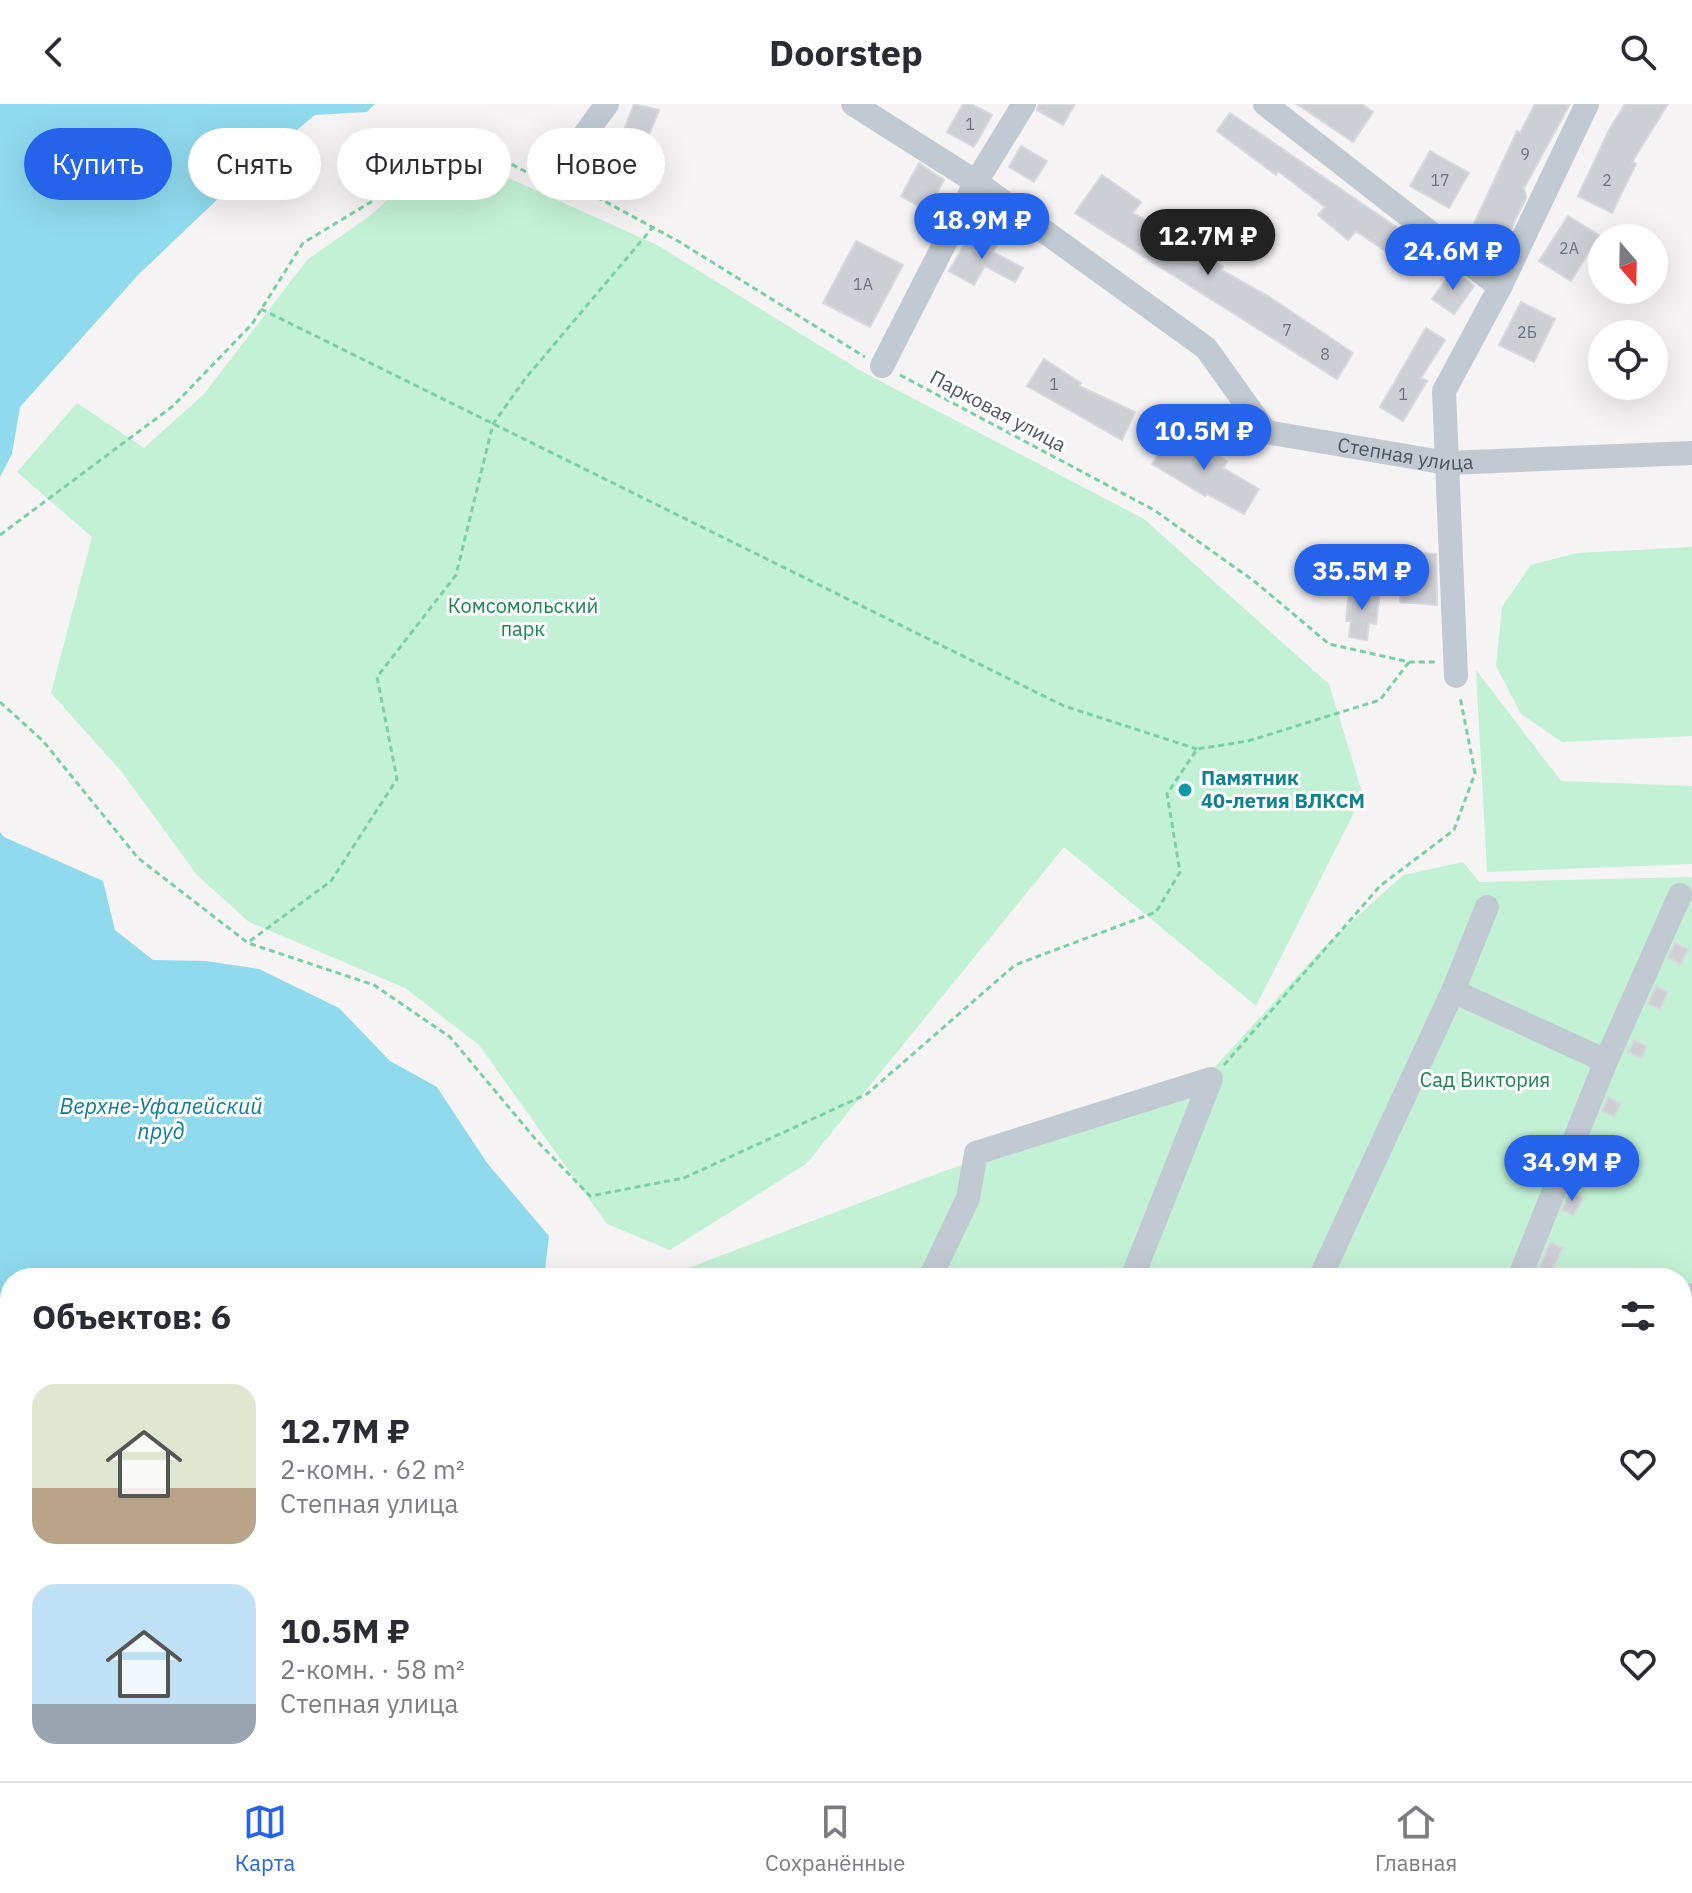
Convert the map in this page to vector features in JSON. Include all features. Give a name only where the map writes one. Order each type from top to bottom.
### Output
[{"type":"street","points":[[590,128],[607,104]]},
{"type":"street","name":"Степная улица","points":[[853,104],[976,182],[1206,348],[1266,432],[1447,463],[1692,453]]},
{"type":"street","points":[[882,366],[976,182],[1024,104]]},
{"type":"street","points":[[1265,104],[1500,287]]},
{"type":"street","points":[[1456,669],[1444,391],[1500,287],[1587,104]]},
{"type":"street","points":[[1523,1268],[1606,1061],[1680,895]]},
{"type":"street","points":[[1325,1268],[1453,991],[1487,907]]},
{"type":"street","points":[[1453,991],[1606,1061]]},
{"type":"street","points":[[935,1268],[968,1198],[976,1153],[1211,1079]]},
{"type":"street","points":[[1136,1268],[1211,1079]]},
{"type":"path","points":[[0,535],[173,406],[252,324],[303,243],[371,202],[432,136],[474,145],[527,172]]},
{"type":"path","name":"Парковая улица","points":[[603,200],[653,227],[840,344],[1154,510],[1254,581],[1329,644],[1456,669]]},
{"type":"path","points":[[248,943],[331,881],[397,779],[377,677],[456,575],[493,424],[525,379],[653,227]]},
{"type":"path","points":[[261,309],[1064,706],[1197,749],[1248,741],[1380,700],[1409,662]]},
{"type":"path","points":[[1211,1079],[1380,886],[1454,830],[1475,773],[1456,669]]},
{"type":"path","points":[[0,702],[43,741],[138,858],[248,943],[374,985],[450,1037],[537,1141],[590,1196],[684,1178],[867,1094],[1015,965],[1156,912],[1180,872],[1167,794],[1197,749]]},
{"type":"green space","name":"Комсомольский парк","points":[[511,179],[527,186],[527,200],[557,200],[657,245],[861,371],[1144,519],[1329,684],[1363,795],[1256,1006],[1064,847],[806,1164],[670,1250],[607,1224],[479,1045],[405,988],[249,922],[197,875],[121,771],[51,693],[92,537],[17,472],[77,403],[144,448],[204,394],[307,260],[388,200],[511,200]]},
{"type":"green space","points":[[1692,547],[1692,736],[1562,742],[1521,714],[1496,666],[1502,607],[1531,565],[1577,553]]},
{"type":"green space","points":[[1476,670],[1561,781],[1692,786],[1692,864],[1487,872]]},
{"type":"green space","name":"Сад Виктория","points":[[1463,862],[1479,882],[1692,877],[1692,1268],[688,1268],[944,1171],[1193,1091],[1324,947],[1403,875]]},
{"type":"water","points":[[0,104],[375,104],[367,112],[315,115],[299,128],[188,128],[188,200],[217,200],[138,275],[20,407],[12,454],[0,477]]},
{"type":"water","name":"Верхне-Уфалейский пруд","points":[[0,832],[4,837],[103,881],[115,930],[153,960],[206,961],[259,969],[339,1008],[390,1061],[437,1087],[487,1163],[549,1236],[545,1268],[0,1268]]},
{"type":"building","points":[[634,104],[659,110],[652,128],[625,128]]},
{"type":"building","points":[[963,104],[971,104],[992,115],[974,147],[947,132]]},
{"type":"building","points":[[1039,104],[1075,104],[1063,125],[1037,110]]},
{"type":"building","points":[[1297,104],[1362,104],[1373,112],[1353,142]]},
{"type":"building","points":[[1535,104],[1570,104],[1524,188],[1526,198],[1504,243],[1473,226],[1517,131],[1520,133]]},
{"type":"building","points":[[1625,104],[1668,104],[1632,162],[1636,164],[1612,213],[1578,196],[1609,130]]},
{"type":"building","points":[[1230,113],[1418,242],[1403,263],[1356,231],[1348,240],[1318,215],[1325,207],[1217,131]]},
{"type":"building","points":[[1021,146],[1047,161],[1034,182],[1009,167]]},
{"type":"building","points":[[1430,151],[1469,173],[1449,208],[1410,186]]},
{"type":"building","points":[[919,163],[944,180],[927,211],[901,196]]},
{"type":"building","points":[[1102,175],[1141,202],[1133,213],[1187,243],[1223,267],[1221,270],[1268,296],[1353,353],[1337,379],[1075,213]]},
{"type":"building","points":[[1568,216],[1588,228],[1588,253],[1571,281],[1539,261]]},
{"type":"building","points":[[972,231],[997,245],[993,252],[1023,268],[1015,282],[985,266],[974,285],[949,271]]},
{"type":"building","points":[[856,241],[903,265],[870,327],[823,303]]},
{"type":"building","points":[[1453,270],[1474,286],[1454,314],[1432,299]]},
{"type":"building","points":[[1521,302],[1555,319],[1534,362],[1499,345]]},
{"type":"building","points":[[1426,328],[1445,340],[1421,378],[1427,381],[1403,421],[1380,407]]},
{"type":"building","points":[[1044,359],[1081,383],[1079,386],[1135,412],[1122,440],[1027,386]]},
{"type":"building","points":[[1174,429],[1227,461],[1223,468],[1259,489],[1244,514],[1207,494],[1205,496],[1152,464]]},
{"type":"building","points":[[1404,552],[1436,554],[1437,605],[1400,602]]},
{"type":"building","points":[[1349,589],[1380,592],[1376,624],[1369,623],[1367,640],[1349,637],[1351,621],[1346,621]]},
{"type":"building","points":[[1675,943],[1688,949],[1681,964],[1668,958]]},
{"type":"building","points":[[1656,986],[1668,992],[1660,1010],[1648,1004]]},
{"type":"building","points":[[1634,1040],[1647,1046],[1642,1058],[1628,1052]]},
{"type":"building","points":[[1608,1097],[1621,1103],[1614,1117],[1602,1111]]},
{"type":"building","points":[[1570,1191],[1583,1197],[1574,1216],[1562,1210]]},
{"type":"building","points":[[1550,1242],[1563,1248],[1554,1268],[1539,1268]]},
{"type":"place","name":"Памятник 40-летия ВЛКСМ","points":[[1185,790]]}]
